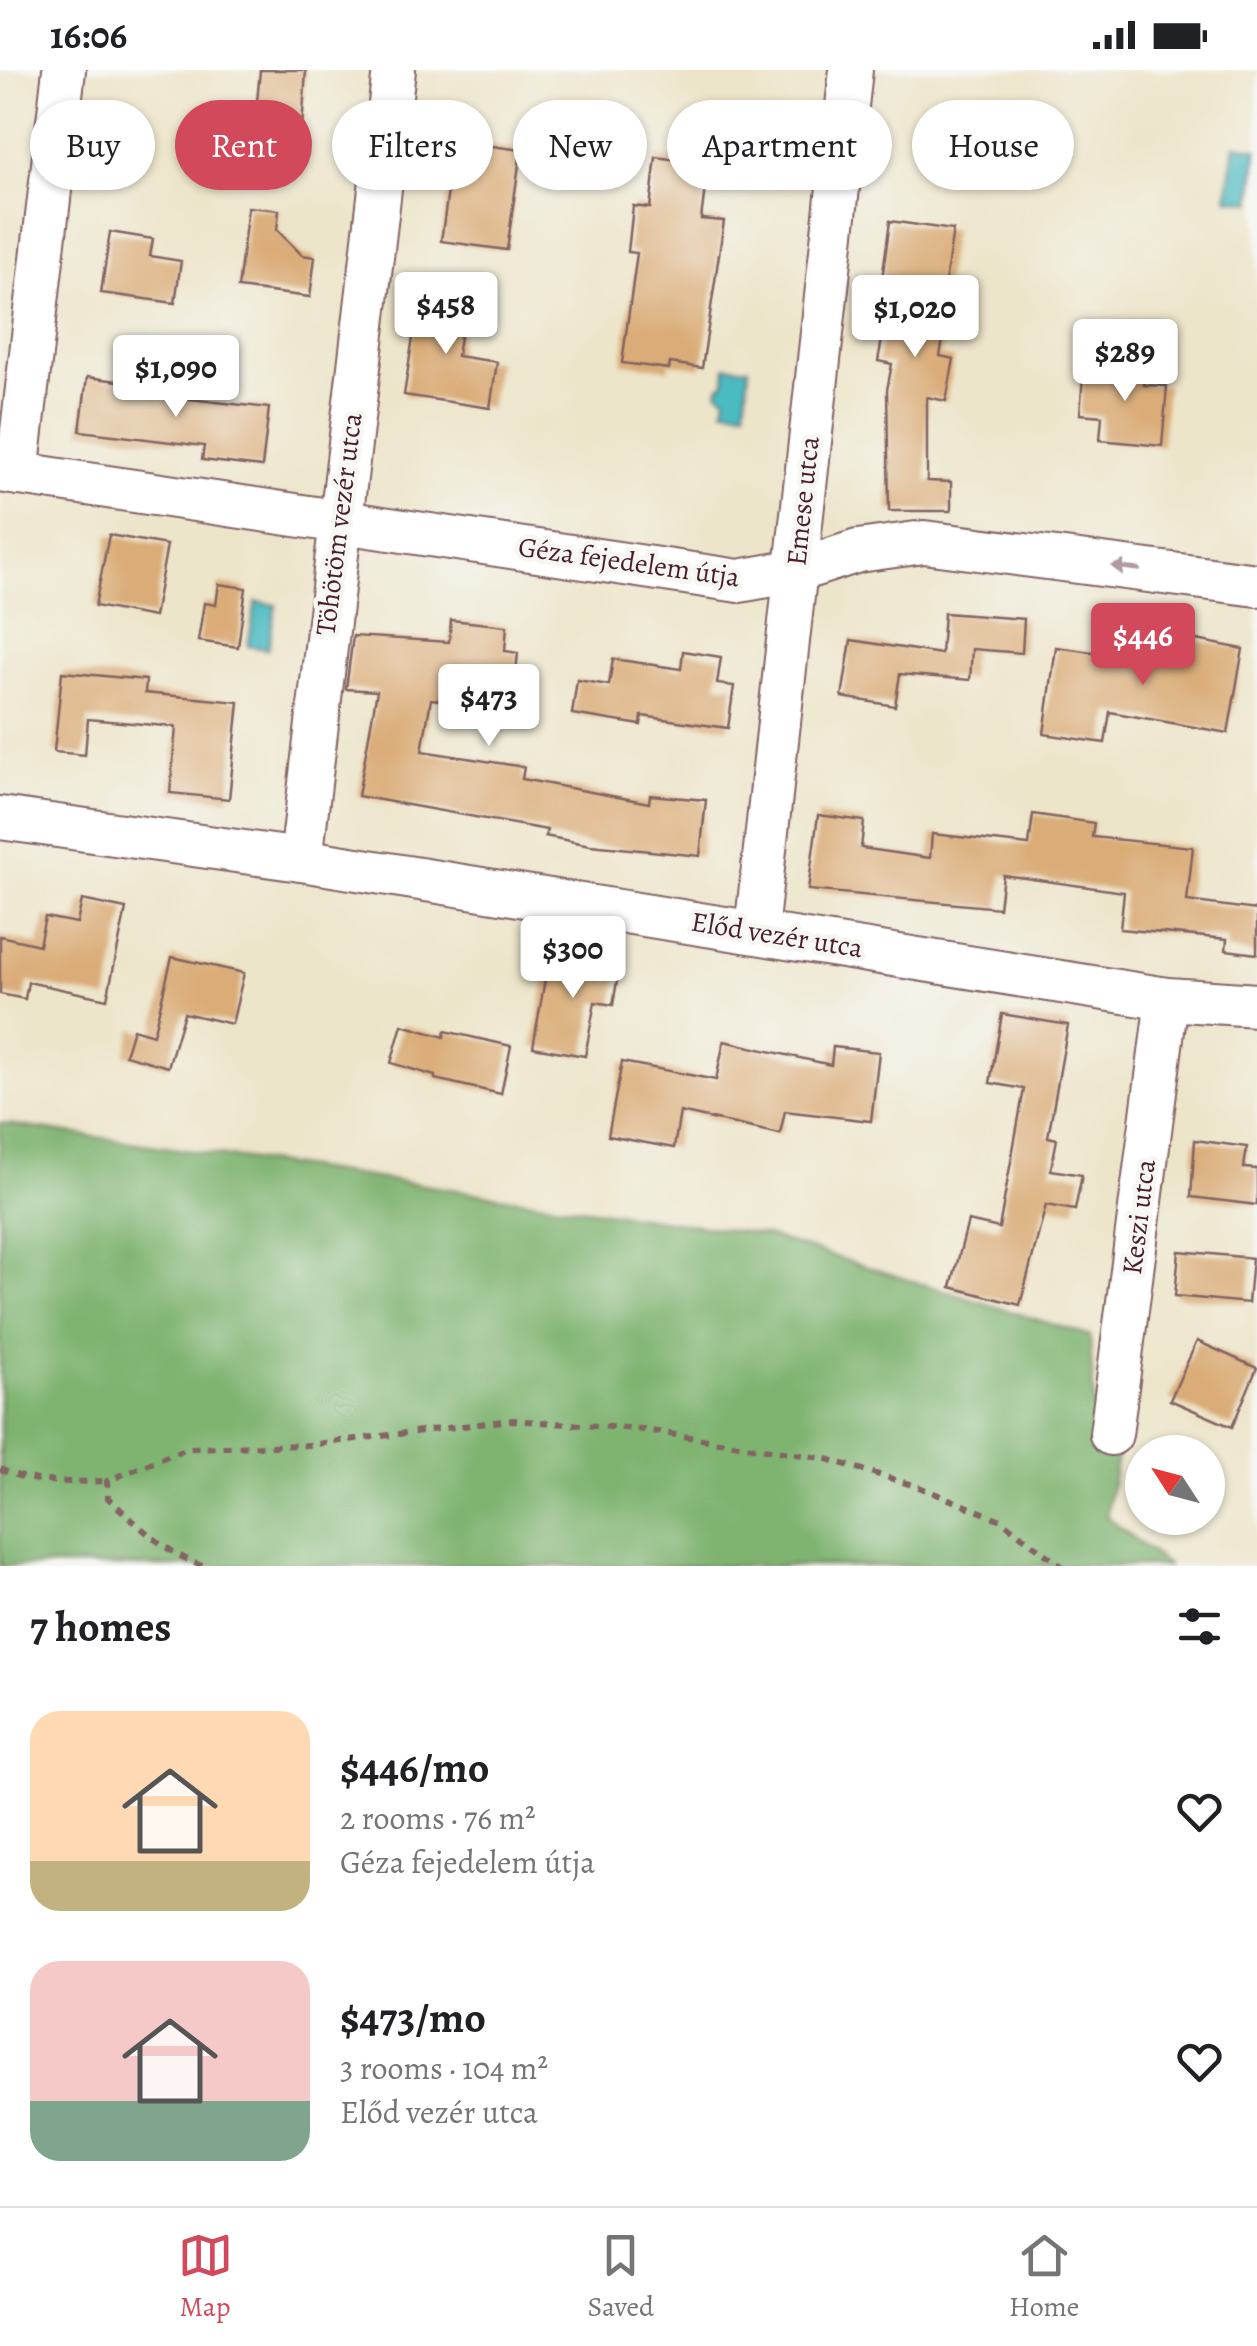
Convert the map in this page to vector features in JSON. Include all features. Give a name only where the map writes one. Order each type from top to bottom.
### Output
[{"type":"street","points":[[8,473],[64,70]]},
{"type":"street","name":"Töhötöm vezér utca","points":[[301,860],[338,520],[394,70]]},
{"type":"street","name":"Emese utca","points":[[756,931],[851,70]]},
{"type":"street","name":"Géza fejedelem útja","points":[[8,473],[739,581],[796,571],[858,551],[924,542],[1257,585]]},
{"type":"street","name":"Előd vezér utca","points":[[0,818],[756,931],[1166,1000],[1257,1005]]},
{"type":"street","name":"Keszi utca","points":[[1112,1434],[1166,1000]]},
{"type":"path","points":[[0,1468],[18,1478],[108,1480],[187,1448],[308,1445],[512,1420],[638,1429],[827,1459],[918,1488],[1001,1520],[1061,1566]]},
{"type":"path","points":[[108,1480],[108,1498],[177,1557],[202,1566]]},
{"type":"green space","points":[[0,1123],[764,1235],[1090,1336],[1096,1444],[1118,1452],[1106,1516],[1168,1566],[0,1566]]},
{"type":"water","points":[[1235,145],[1257,149],[1252,202],[1227,198]]},
{"type":"water","points":[[726,366],[749,368],[745,411],[724,409],[726,397],[718,392],[725,382]]},
{"type":"water","points":[[256,602],[276,605],[268,649],[248,646]]},
{"type":"building","points":[[260,70],[306,70],[304,100],[257,100]]},
{"type":"building","points":[[493,146],[513,149],[515,190],[507,250],[441,241],[448,190],[493,190]]},
{"type":"building","points":[[656,157],[667,158],[667,190],[705,190],[701,219],[724,221],[702,368],[670,363],[669,369],[622,363],[637,253],[628,252],[633,206],[650,208]]},
{"type":"building","points":[[248,207],[279,210],[277,230],[302,255],[315,257],[310,297],[238,288]]},
{"type":"building","points":[[890,221],[953,230],[940,316],[947,317],[940,356],[954,359],[946,401],[927,397],[927,481],[951,482],[951,511],[889,511],[887,390],[892,364],[878,361],[893,280],[882,279]]},
{"type":"building","points":[[110,232],[153,239],[150,256],[181,261],[175,303],[101,293]]},
{"type":"building","points":[[420,292],[466,299],[457,356],[497,362],[490,408],[404,395]]},
{"type":"building","points":[[1103,361],[1146,365],[1144,385],[1167,386],[1162,446],[1100,440],[1102,416],[1080,414],[1083,375],[1102,377]]},
{"type":"building","points":[[87,377],[181,389],[180,398],[269,408],[262,467],[202,460],[204,446],[80,431]]},
{"type":"building","points":[[109,535],[167,545],[154,617],[95,606]]},
{"type":"building","points":[[219,584],[246,588],[238,647],[198,641],[204,603],[216,605]]},
{"type":"building","points":[[944,613],[1024,619],[1022,653],[972,649],[970,680],[900,674],[895,706],[842,697],[851,640],[941,654]]},
{"type":"building","points":[[451,620],[507,626],[505,651],[518,653],[512,708],[431,699],[422,751],[524,767],[522,779],[649,803],[650,795],[706,800],[700,856],[590,845],[545,836],[547,830],[358,796],[377,691],[346,689],[353,636],[449,642]]},
{"type":"building","points":[[1160,633],[1243,649],[1228,733],[1110,712],[1105,743],[1044,734],[1056,647],[1155,661]]},
{"type":"building","points":[[683,651],[721,657],[717,684],[734,686],[728,728],[642,716],[641,725],[572,714],[577,680],[609,685],[613,659],[681,669]]},
{"type":"building","points":[[62,672],[146,680],[145,693],[239,702],[229,799],[170,793],[176,727],[88,719],[85,755],[54,752]]},
{"type":"building","points":[[1033,814],[1094,823],[1092,837],[1193,847],[1187,901],[1257,910],[1257,954],[1226,950],[1227,939],[1120,929],[1124,892],[1003,875],[999,908],[808,890],[818,815],[864,821],[861,848],[930,858],[932,834],[1029,845]]},
{"type":"building","points":[[82,900],[126,909],[107,999],[28,982],[25,999],[0,994],[0,936],[39,945],[45,917],[77,923]]},
{"type":"building","points":[[550,951],[620,963],[613,1005],[595,1002],[585,1056],[533,1047]]},
{"type":"building","points":[[172,957],[244,973],[232,1024],[184,1013],[168,1067],[125,1055],[133,1029],[153,1035]]},
{"type":"building","points":[[1002,1014],[1068,1025],[1048,1137],[1057,1139],[1051,1170],[1082,1175],[1075,1210],[1046,1205],[1020,1305],[951,1287],[968,1221],[999,1228],[1024,1089],[990,1083]]},
{"type":"building","points":[[402,1025],[444,1037],[445,1031],[511,1046],[501,1094],[435,1079],[391,1063]]},
{"type":"building","points":[[724,1041],[831,1065],[833,1047],[879,1052],[871,1121],[785,1111],[780,1134],[680,1112],[674,1148],[608,1136],[622,1062],[716,1080]]},
{"type":"building","points":[[1195,1140],[1247,1147],[1244,1168],[1257,1169],[1257,1205],[1191,1197]]},
{"type":"building","points":[[1179,1251],[1252,1258],[1248,1303],[1175,1296]]},
{"type":"building","points":[[1197,1341],[1257,1368],[1232,1427],[1170,1400]]}]
